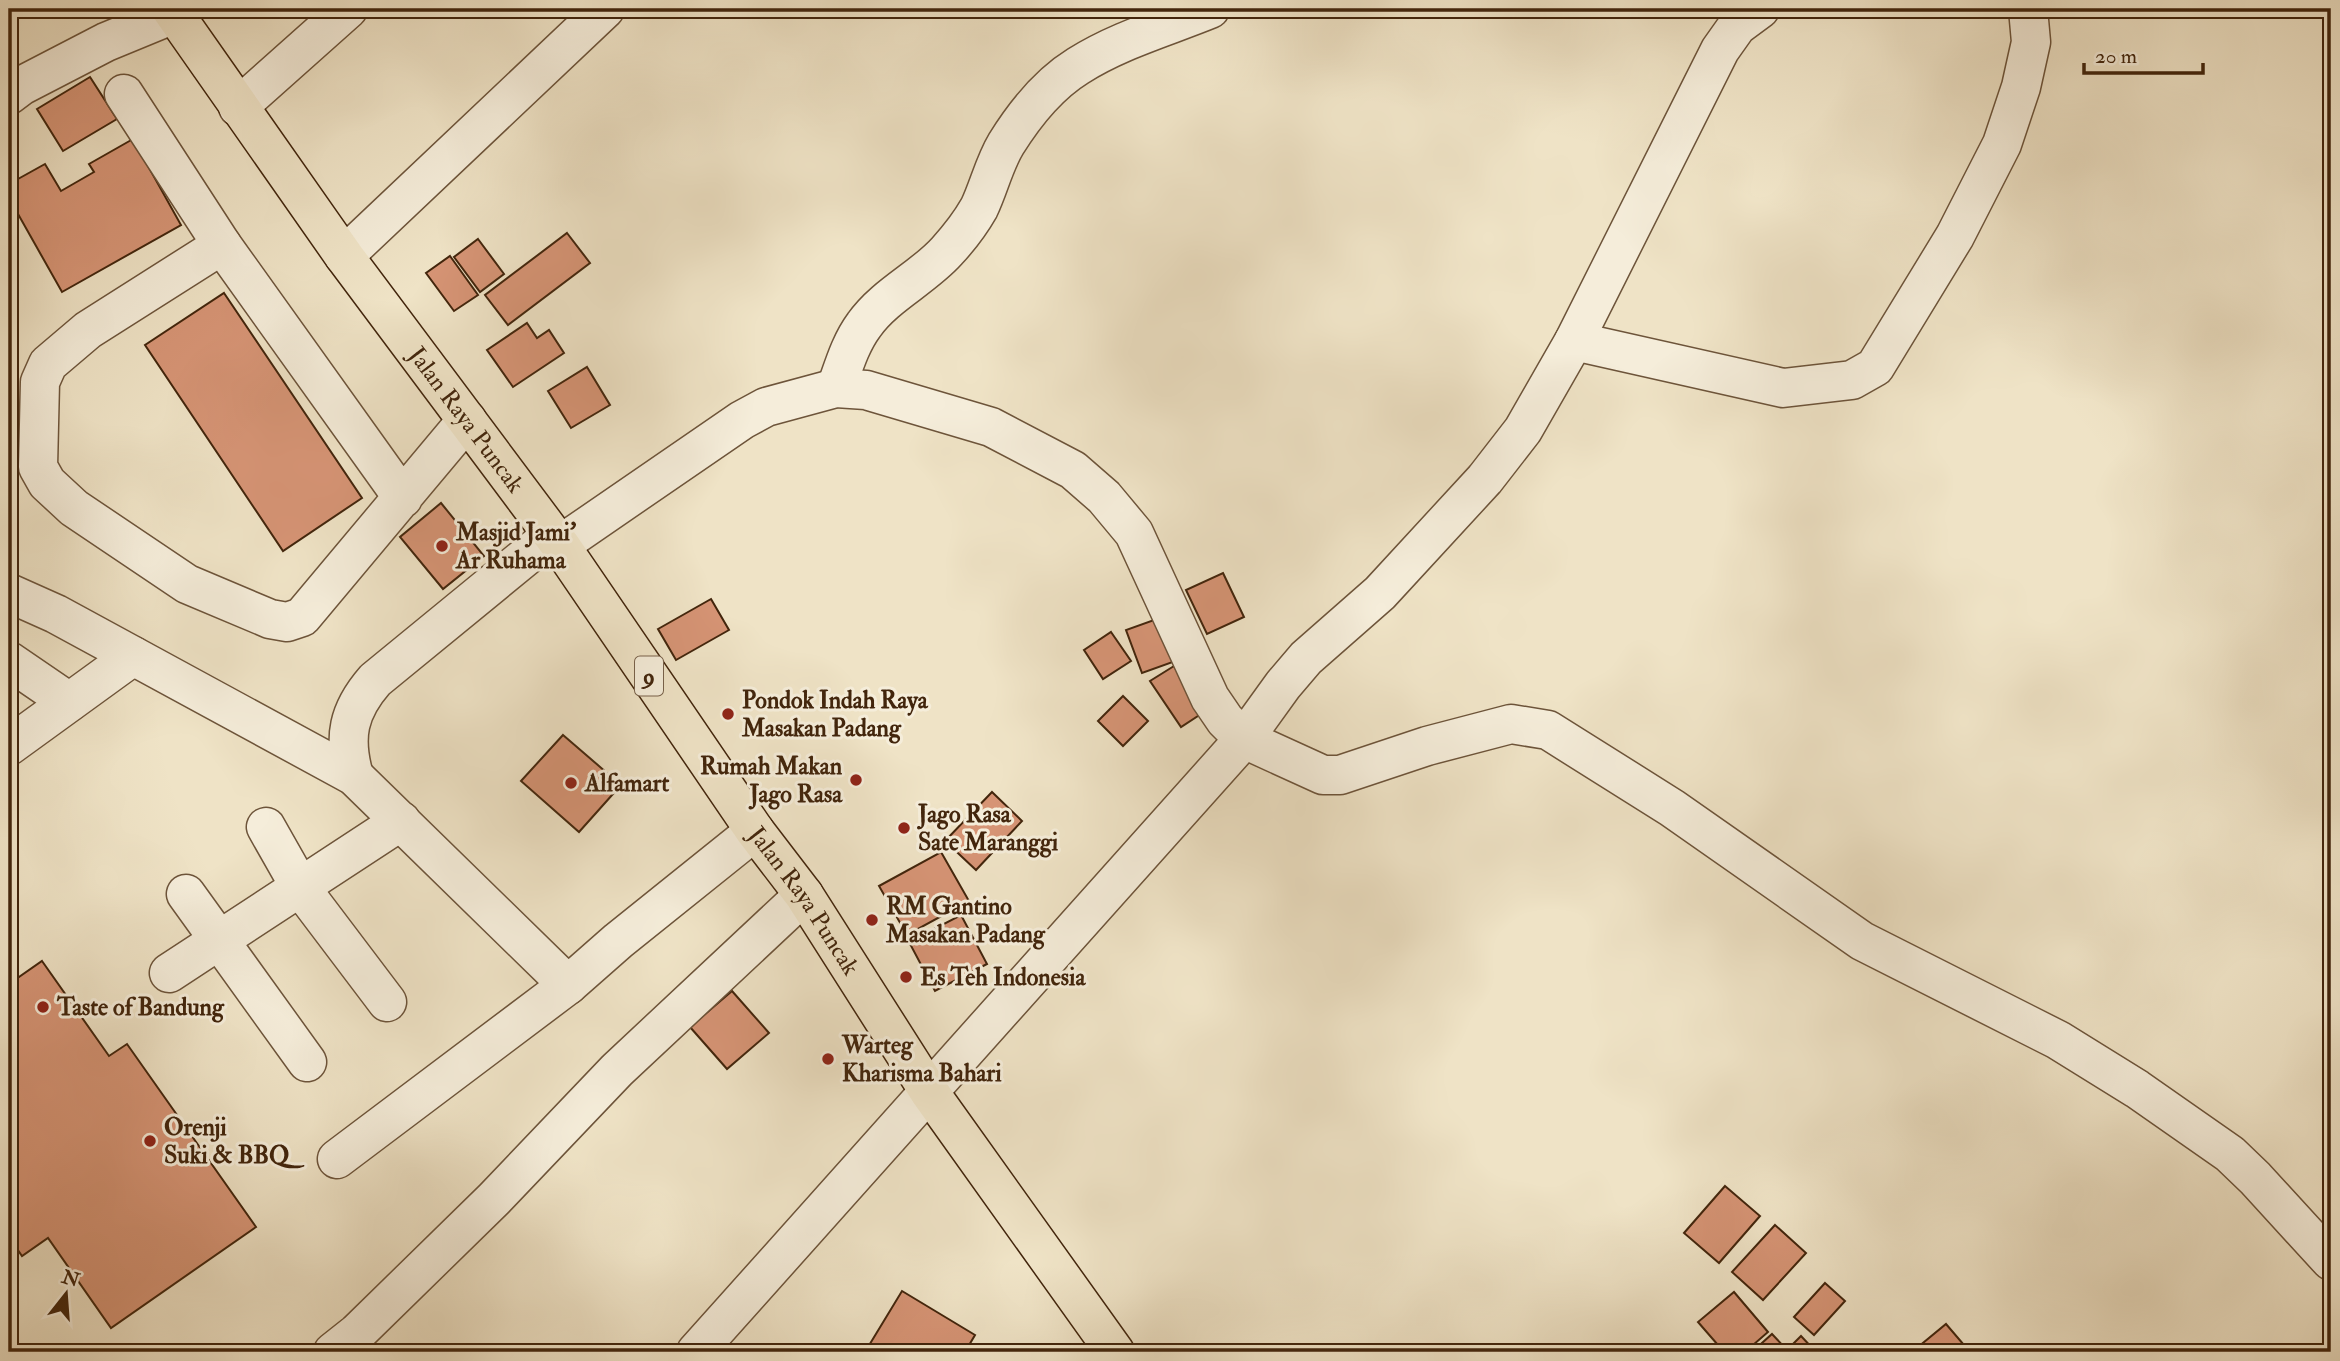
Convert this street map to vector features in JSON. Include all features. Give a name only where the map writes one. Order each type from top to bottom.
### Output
[{"type":"highway","name":"Jalan Raya Puncak","points":[[172,11],[344,256],[556,540],[755,831],[804,895],[930,1093],[1115,1352]]},
{"type":"street","points":[[238,107],[348,9]]},
{"type":"street","points":[[344,256],[605,9]]},
{"type":"street","points":[[836,388],[852,345],[864,324],[948,250],[978,208],[993,169],[1006,145],[1026,115],[1045,95],[1076,67],[1117,45],[1210,9]]},
{"type":"street","points":[[696,1352],[1244,739],[1306,658],[1380,593],[1485,480],[1523,430],[1574,341],[1720,50],[1737,26],[1760,9]]},
{"type":"street","points":[[1574,341],[1783,387],[1852,380],[1875,367],[1955,236],[2002,144],[2021,87],[2031,43],[2028,9]]},
{"type":"street","points":[[9,95],[21,86],[106,42],[172,11]]},
{"type":"street","points":[[124,94],[222,245],[403,498]]},
{"type":"street","points":[[222,245],[88,330],[48,364],[40,382],[38,467],[47,483],[74,508],[187,584],[270,619],[287,622],[302,617],[467,420]]},
{"type":"street","points":[[354,776],[348,752],[348,731],[360,697],[375,680],[556,540],[741,420],[766,407],[836,388],[866,390],[991,427],[1073,470],[1104,496],[1134,533],[1210,698],[1224,720],[1244,739],[1308,770],[1323,775],[1340,775],[1427,746],[1511,724],[1548,730],[1672,808],[1862,941],[2058,1040],[2160,1105],[2230,1154],[2331,1261]]},
{"type":"street","points":[[9,593],[56,614],[354,776],[568,985]]},
{"type":"street","points":[[9,746],[133,656]]},
{"type":"street","points":[[9,661],[69,702]]},
{"type":"street","points":[[169,973],[401,821]]},
{"type":"street","points":[[266,827],[300,887],[387,1002]]},
{"type":"street","points":[[337,1159],[568,985],[618,941],[755,831]]},
{"type":"street","points":[[186,894],[307,1062]]},
{"type":"street","points":[[333,1352],[358,1333],[484,1209],[617,1070],[804,895]]},
{"type":"building","points":[[90,77],[117,119],[63,151],[37,109]]},
{"type":"building","points":[[133,139],[181,225],[62,292],[9,198],[9,184],[45,164],[61,191],[94,172],[89,164]]},
{"type":"building","points":[[567,233],[590,263],[508,325],[485,295]]},
{"type":"building","points":[[478,239],[504,274],[480,292],[454,257]]},
{"type":"building","points":[[450,256],[478,295],[454,311],[426,273]]},
{"type":"building","points":[[224,293],[362,498],[283,551],[145,345]]},
{"type":"building","points":[[527,323],[537,338],[549,330],[564,353],[513,387],[487,350]]},
{"type":"building","points":[[587,367],[610,405],[571,428],[548,391]]},
{"type":"building","name":"Masjid Jami' Ar Ruhama","points":[[441,503],[484,556],[443,589],[400,537]]},
{"type":"building","points":[[1223,573],[1244,617],[1207,634],[1186,590]]},
{"type":"building","points":[[711,599],[729,630],[676,660],[658,629]]},
{"type":"building","points":[[1168,615],[1184,658],[1142,673],[1126,630]]},
{"type":"building","points":[[1111,632],[1131,661],[1103,679],[1084,650]]},
{"type":"building","points":[[1174,666],[1204,712],[1181,727],[1150,681]]},
{"type":"building","points":[[1123,696],[1148,721],[1123,746],[1098,721]]},
{"type":"building","name":"Alfamart","points":[[563,735],[621,785],[579,832],[521,781]]},
{"type":"building","points":[[992,792],[1022,821],[976,870],[945,841]]},
{"type":"building","points":[[941,852],[969,901],[907,935],[879,886]]},
{"type":"building","points":[[961,915],[987,964],[935,991],[909,942]]},
{"type":"building","points":[[42,961],[109,1056],[127,1044],[256,1227],[111,1328],[48,1238],[22,1256],[9,1237],[9,984]]},
{"type":"building","points":[[732,991],[769,1033],[727,1069],[690,1027]]},
{"type":"building","points":[[1725,1186],[1760,1216],[1719,1263],[1684,1233]]},
{"type":"building","points":[[1775,1225],[1806,1253],[1763,1300],[1732,1272]]},
{"type":"building","points":[[1825,1283],[1845,1301],[1814,1335],[1794,1317]]},
{"type":"building","points":[[902,1291],[975,1335],[965,1352],[865,1352]]},
{"type":"building","points":[[1734,1292],[1768,1332],[1745,1352],[1724,1352],[1698,1322]]},
{"type":"building","points":[[1946,1324],[1970,1352],[1912,1352]]},
{"type":"building","points":[[1772,1334],[1787,1350],[1801,1336],[1816,1352],[1752,1352]]},
{"type":"place","name":"Masjid Jami' Ar Ruhama","points":[[442,546]]},
{"type":"place","name":"Pondok Indah Raya Masakan Padang","points":[[728,714]]},
{"type":"place","name":"Rumah Makan Jago Rasa","points":[[856,780]]},
{"type":"place","name":"Alfamart","points":[[571,783]]},
{"type":"place","name":"Jago Rasa Sate Maranggi","points":[[904,828]]},
{"type":"place","name":"RM Gantino Masakan Padang","points":[[872,920]]},
{"type":"place","name":"Es Teh Indonesia","points":[[906,977]]},
{"type":"place","name":"Taste of Bandung","points":[[43,1007]]},
{"type":"place","name":"Warteg Kharisma Bahari","points":[[828,1059]]},
{"type":"place","name":"Orenji Suki & BBQ","points":[[150,1141]]}]
